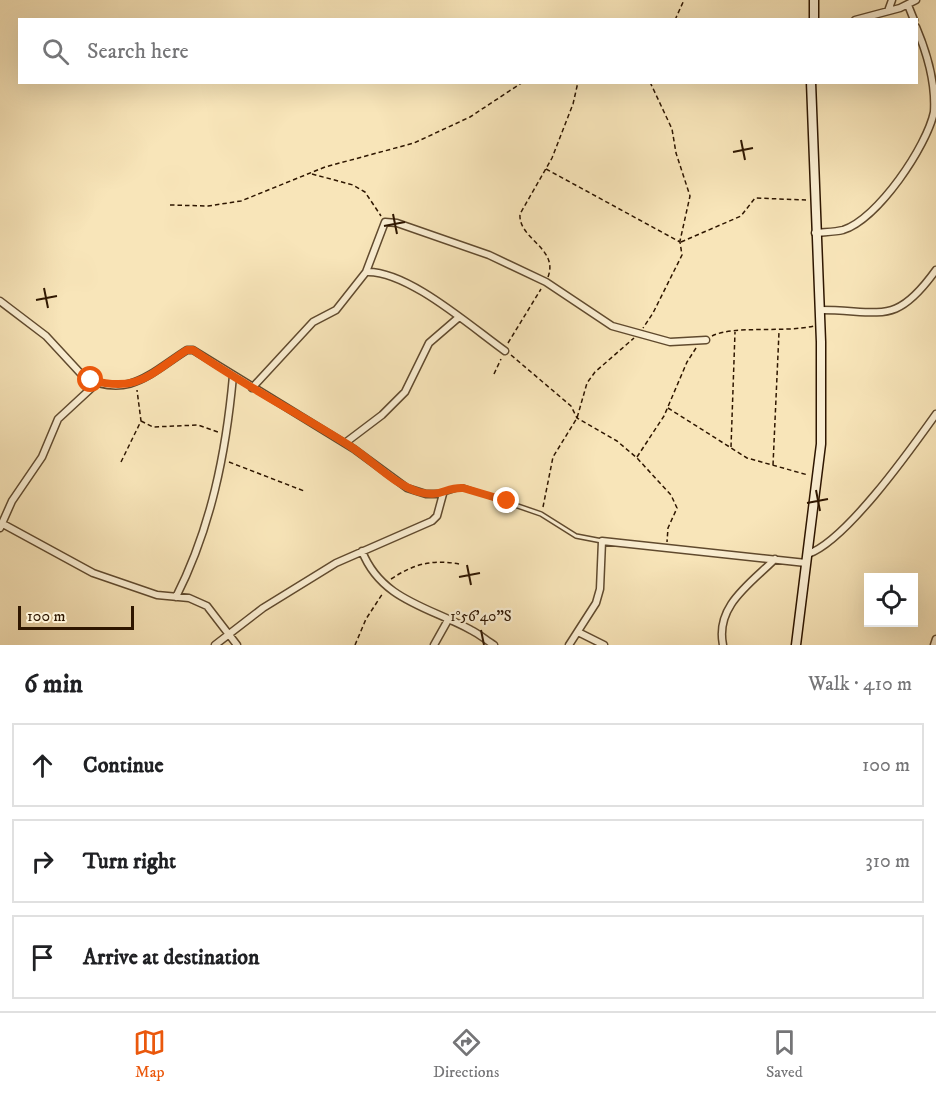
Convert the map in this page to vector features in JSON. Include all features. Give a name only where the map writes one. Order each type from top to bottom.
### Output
[{"type":"main road","points":[[814,0],[814,18]]},
{"type":"main road","points":[[796,645],[821,444],[820,310],[815,233],[811,84]]},
{"type":"street","points":[[888,11],[892,0]]},
{"type":"street","points":[[862,18],[908,5],[916,0]]},
{"type":"street","points":[[908,5],[913,18]]},
{"type":"street","points":[[815,233],[844,230],[870,212],[888,192],[927,136],[935,110],[933,69],[918,32]]},
{"type":"street","points":[[252,388],[313,322],[336,310],[366,272],[385,222],[489,255],[546,282],[612,326],[670,342],[706,340]]},
{"type":"street","points":[[820,310],[873,313],[894,310],[914,298],[936,270]]},
{"type":"street","points":[[366,272],[381,272],[411,285],[505,351]]},
{"type":"street","points":[[1,304],[46,336],[83,376],[119,386],[136,383],[190,349],[345,443],[407,488],[426,494],[442,494],[437,516],[432,521],[362,551],[299,585],[215,645]]},
{"type":"street","points":[[345,443],[382,415],[405,392],[429,343],[458,318]]},
{"type":"street","points":[[176,597],[196,558],[228,436],[233,376]]},
{"type":"street","points":[[98,382],[58,419],[42,457],[12,501],[2,526],[93,573],[157,595],[189,598],[207,606],[237,645]]},
{"type":"street","points":[[808,554],[824,546],[850,522],[936,414]]},
{"type":"street","points":[[569,645],[596,603],[600,589],[602,541],[806,563]]},
{"type":"street","points":[[362,551],[371,571],[385,586],[471,630],[494,645]]},
{"type":"street","points":[[723,645],[722,622],[729,606],[775,560]]},
{"type":"street","points":[[434,645],[448,620]]},
{"type":"street","points":[[578,632],[604,645]]},
{"type":"street","points":[[934,645],[936,639]]},
{"type":"lane","points":[[442,494],[456,487],[463,488],[541,514],[576,536],[602,541]]},
{"type":"path","points":[[676,18],[684,0]]},
{"type":"path","points":[[170,205],[226,205],[265,193],[335,164],[414,143],[470,117],[520,84]]},
{"type":"path","points":[[494,374],[518,324],[546,282],[551,270],[548,256],[524,228],[520,218],[529,196],[546,169],[573,104],[578,84]]},
{"type":"path","points":[[541,514],[553,457],[577,418],[587,383],[595,372],[624,350],[638,334],[653,313],[682,255],[680,242],[690,196],[676,153],[672,129],[651,84]]},
{"type":"path","points":[[546,169],[680,242]]},
{"type":"path","points":[[310,174],[353,185],[365,192],[385,222]]},
{"type":"path","points":[[680,242],[741,216],[755,198],[814,200]]},
{"type":"path","points":[[637,458],[668,408],[687,362],[706,340],[716,334],[779,331],[820,324]]},
{"type":"path","points":[[773,466],[779,331]]},
{"type":"path","points":[[731,448],[735,332]]},
{"type":"path","points":[[505,351],[571,406],[577,418],[617,441],[637,458],[675,502],[677,508],[668,528],[666,548]]},
{"type":"path","points":[[121,462],[141,421],[136,383]]},
{"type":"path","points":[[668,408],[747,458],[818,477]]},
{"type":"path","points":[[141,421],[153,428],[198,425],[228,436]]},
{"type":"path","points":[[222,459],[304,490]]},
{"type":"path","points":[[356,645],[366,619],[385,586],[405,570],[424,562],[441,561],[459,564]]},
{"type":"route","points":[[91,380],[119,386],[131,385],[190,349],[252,388],[287,406],[354,449],[407,488],[426,494],[442,494],[456,487],[507,501]]}]
